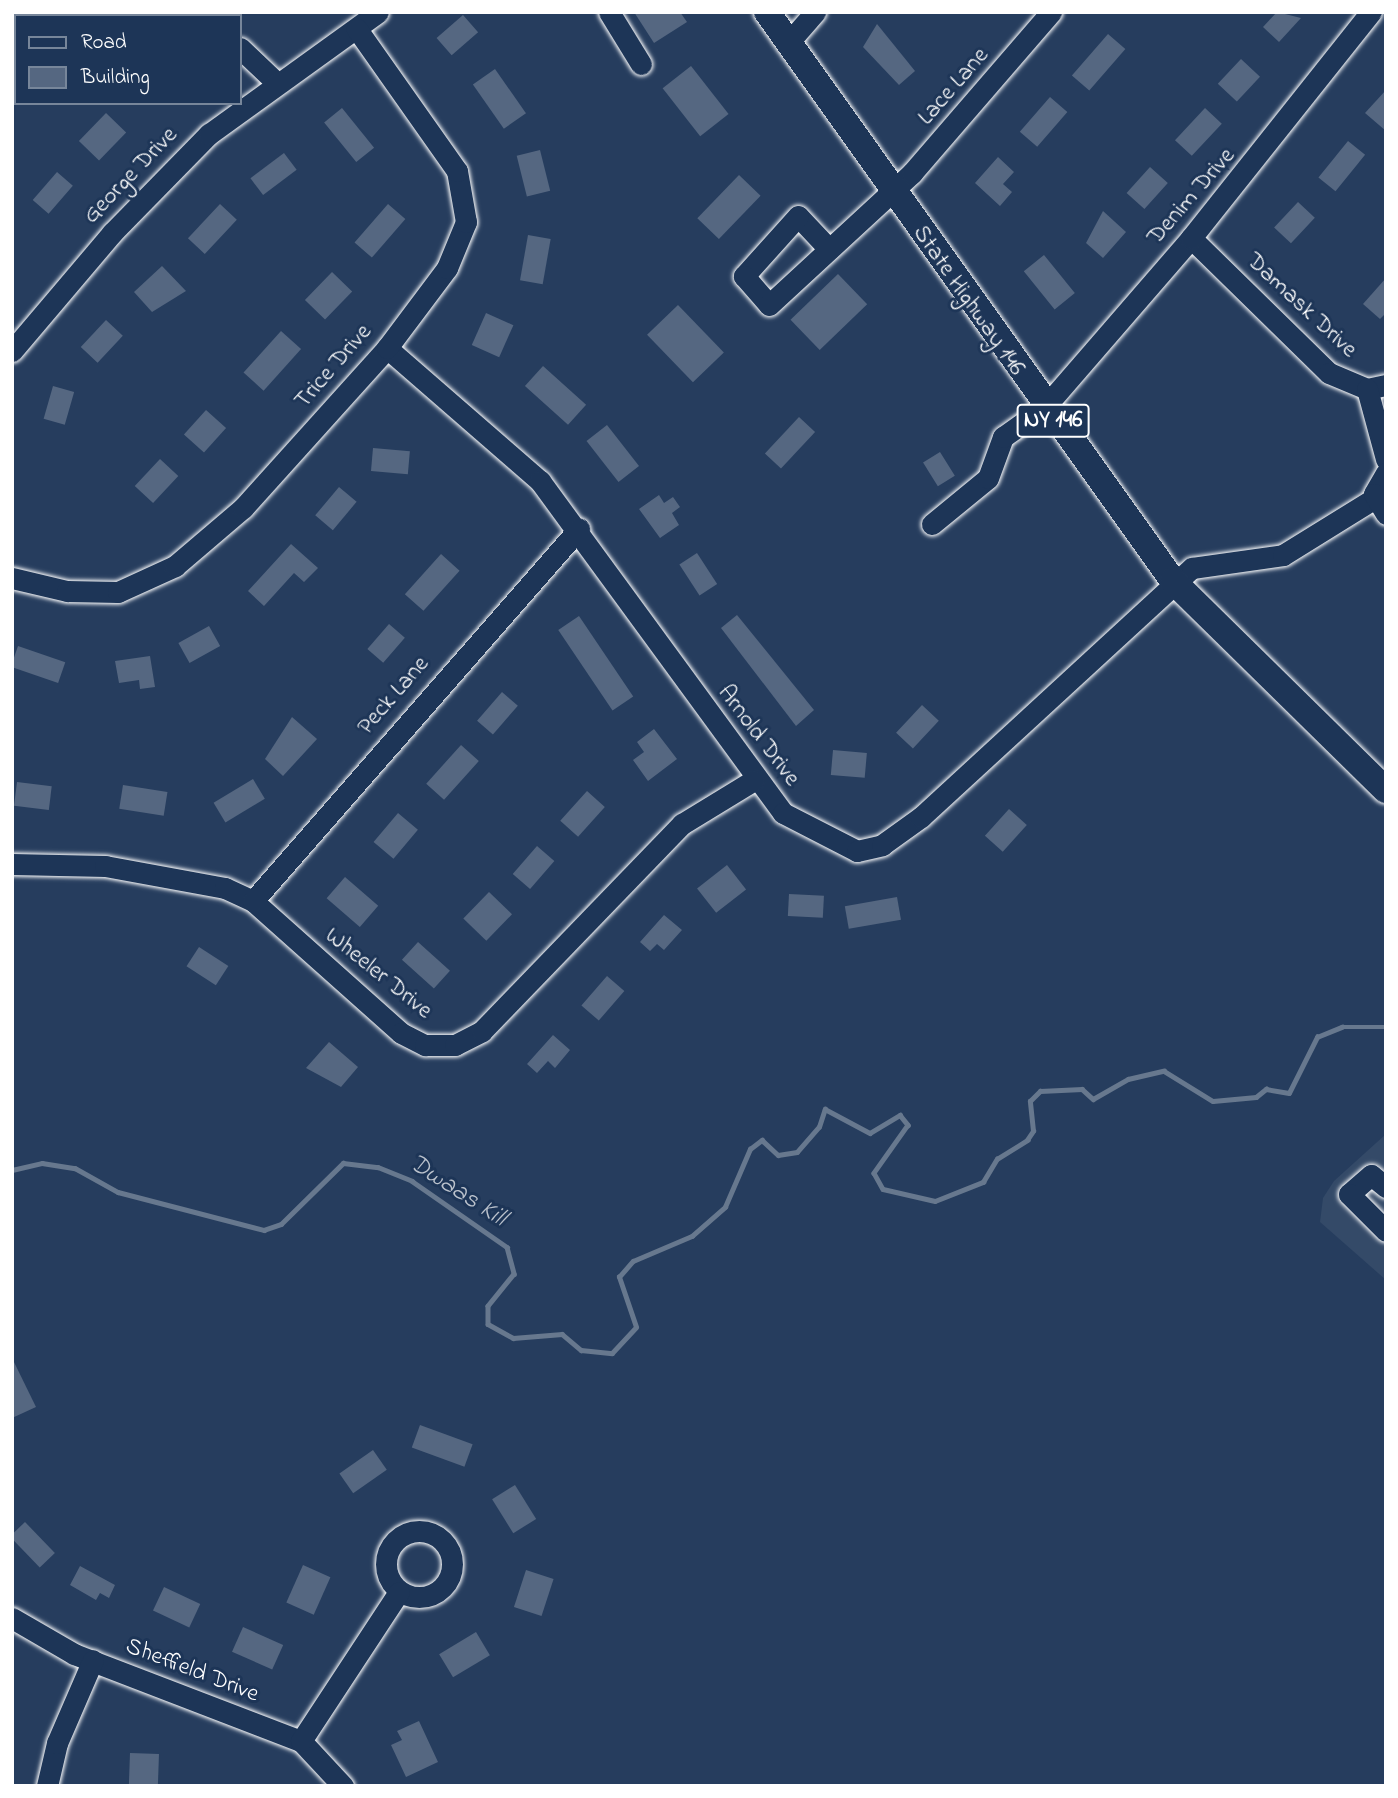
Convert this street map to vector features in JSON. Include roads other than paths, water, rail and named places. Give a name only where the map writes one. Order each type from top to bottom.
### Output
[{"type":"main road","name":"State Highway 146","points":[[767,12],[1044,408],[1173,582],[1386,790]]},
{"type":"street","name":"George Drive","points":[[12,351],[112,233],[209,134],[379,12]]},
{"type":"street","points":[[609,12],[641,64]]},
{"type":"street","points":[[789,42],[815,12]]},
{"type":"street","name":"Lace Lane","points":[[829,249],[892,192],[1051,12]]},
{"type":"street","name":"Denim Drive","points":[[932,524],[988,478],[1011,428],[1044,408],[1191,238],[1371,12]]},
{"type":"street","name":"Trice Drive","points":[[12,578],[67,591],[144,586],[243,508],[387,348],[461,246],[465,195],[457,171],[357,29]]},
{"type":"street","points":[[242,50],[277,83]]},
{"type":"street","name":"Damask Drive","points":[[1191,238],[1329,373],[1376,387]]},
{"type":"street","name":"Arnold Drive","points":[[387,348],[540,481],[579,528],[754,780],[810,831],[857,850],[882,845],[921,817],[1173,582],[1216,560],[1293,551],[1380,506]]},
{"type":"street","points":[[1376,387],[1386,459]]},
{"type":"street","points":[[1380,506],[1386,473]]},
{"type":"street","name":"Peck Lane","points":[[253,901],[579,528]]},
{"type":"street","name":"Wheeler Drive","points":[[12,864],[175,874],[253,901],[401,1033],[425,1045],[455,1045],[482,1031],[682,824],[754,780]]},
{"type":"street","points":[[1386,1187],[1364,1176],[1349,1194],[1386,1231]]},
{"type":"street","points":[[301,1741],[399,1591]]},
{"type":"street","name":"Sheffield Drive","points":[[12,1618],[93,1661],[301,1741],[343,1786]]},
{"type":"street","points":[[47,1786],[57,1743],[93,1661]]},
{"type":"waterway","name":"Dwaas Kill","points":[[12,1170],[42,1163],[75,1168],[118,1192],[264,1230],[281,1224],[343,1163],[378,1167],[412,1181],[507,1247],[514,1274],[488,1306],[488,1324],[513,1338],[562,1334],[581,1350],[612,1353],[636,1327],[619,1277],[633,1261],[692,1236],[725,1207],[750,1149],[762,1140],[778,1155],[797,1152],[819,1127],[825,1109],[870,1133],[900,1115],[908,1125],[874,1173],[883,1189],[935,1201],[983,1182],[997,1159],[1027,1140],[1033,1131],[1030,1101],[1040,1091],[1082,1089],[1093,1099],[1128,1079],[1164,1071],[1213,1101],[1256,1097],[1266,1089],[1289,1093],[1317,1037],[1342,1027],[1386,1027]]}]
